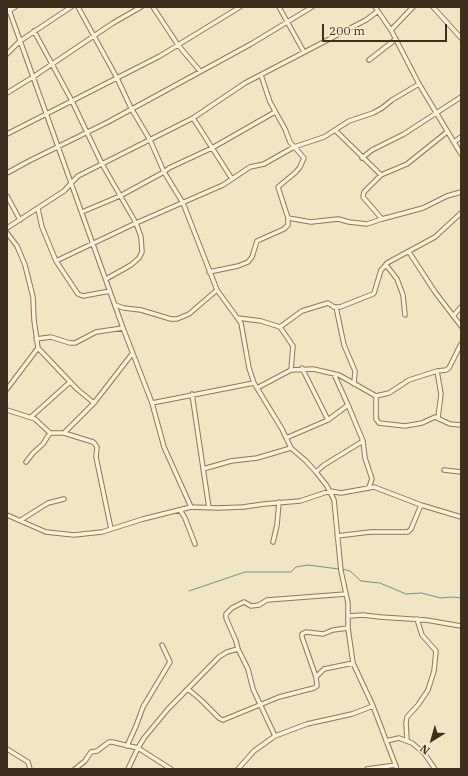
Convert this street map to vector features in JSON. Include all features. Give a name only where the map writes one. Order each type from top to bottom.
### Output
[{"type":"street","points":[[15,7],[8,10],[34,77],[132,354],[152,403],[164,447],[191,506]]},
{"type":"street","points":[[7,54],[20,41],[71,7]]},
{"type":"street","points":[[78,7],[117,78],[131,108],[150,140],[164,172],[183,203],[217,290],[238,318],[243,328],[249,368],[254,383],[282,429],[291,448],[316,472],[330,491],[336,505],[341,569],[346,594],[348,628],[353,663],[373,706],[397,769]]},
{"type":"street","points":[[7,92],[34,77],[113,22],[141,7]]},
{"type":"street","points":[[153,7],[178,45],[200,71]]},
{"type":"street","points":[[7,134],[160,56],[240,7]]},
{"type":"street","points":[[279,7],[304,52]]},
{"type":"street","points":[[7,173],[108,122],[131,108],[251,44],[312,7]]},
{"type":"street","points":[[391,30],[412,7]]},
{"type":"street","points":[[433,7],[461,38]]},
{"type":"street","points":[[7,228],[64,191],[78,176],[193,118],[245,83],[366,20],[377,9],[391,30],[419,84],[461,154]]},
{"type":"street","points":[[34,31],[72,100],[102,164],[136,223],[142,244],[142,252],[139,258],[131,265],[106,279]]},
{"type":"street","points":[[369,60],[396,39]]},
{"type":"street","points":[[209,272],[238,266],[248,262],[252,257],[257,241],[284,229],[288,225],[288,218],[282,196],[278,188],[296,172],[304,159],[290,142],[285,128],[270,102],[261,75]]},
{"type":"street","points":[[56,261],[136,223],[223,185],[250,167],[264,164],[294,147],[319,140],[348,121],[373,113],[382,108],[392,100],[419,84]]},
{"type":"street","points":[[362,158],[372,150],[404,134],[461,96]]},
{"type":"street","points":[[82,212],[120,196],[169,168],[212,148],[275,112]]},
{"type":"street","points":[[193,118],[232,179]]},
{"type":"street","points":[[335,130],[381,175]]},
{"type":"street","points":[[382,219],[363,194],[381,175],[408,164],[447,132]]},
{"type":"street","points":[[454,142],[461,137]]},
{"type":"street","points":[[288,218],[311,222],[338,219],[366,224],[423,208],[447,196],[461,192]]},
{"type":"street","points":[[7,196],[20,220]]},
{"type":"street","points":[[38,209],[42,227],[56,261],[78,294],[83,296],[110,290]]},
{"type":"street","points":[[336,308],[373,294],[381,270],[386,265],[435,237],[461,213]]},
{"type":"street","points":[[7,233],[17,246],[25,264],[34,298],[36,339],[38,348],[80,393],[94,403]]},
{"type":"street","points":[[409,252],[435,292],[461,326]]},
{"type":"street","points":[[386,265],[397,279],[403,296],[405,315]]},
{"type":"street","points":[[115,305],[171,319],[177,319],[189,314],[217,290]]},
{"type":"street","points":[[280,327],[302,311],[328,303],[336,308],[344,345],[355,371],[354,384]]},
{"type":"street","points":[[453,316],[461,307]]},
{"type":"street","points":[[238,318],[261,320],[280,327],[293,346],[291,370]]},
{"type":"street","points":[[36,339],[51,337],[70,343],[96,332],[123,328]]},
{"type":"street","points":[[257,388],[291,370],[302,368],[318,369],[346,378],[376,396],[390,393],[410,380],[449,368],[461,344]]},
{"type":"street","points":[[7,389],[38,348]]},
{"type":"street","points":[[64,433],[94,403],[132,354]]},
{"type":"street","points":[[302,368],[328,420]]},
{"type":"street","points":[[437,371],[441,394],[438,418]]},
{"type":"street","points":[[334,374],[362,441],[365,458],[372,479],[369,487]]},
{"type":"street","points":[[31,418],[70,382]]},
{"type":"street","points":[[152,403],[254,383]]},
{"type":"street","points":[[192,394],[209,508]]},
{"type":"street","points":[[376,396],[376,419],[379,423],[405,426],[422,423],[432,418],[438,418],[450,424],[461,425]]},
{"type":"street","points":[[286,438],[328,420],[348,405]]},
{"type":"street","points":[[7,410],[39,421],[50,433],[64,433],[93,442],[95,444],[97,447],[96,457],[111,529]]},
{"type":"street","points":[[26,462],[43,444],[50,433]]},
{"type":"street","points":[[316,472],[324,465],[362,441]]},
{"type":"street","points":[[203,469],[231,461],[257,458],[291,448]]},
{"type":"street","points":[[444,470],[461,472]]},
{"type":"street","points":[[7,514],[42,531],[63,534],[94,533],[191,506],[209,508],[237,508],[303,500],[330,491],[342,494],[369,487],[380,488],[421,505],[461,517]]},
{"type":"street","points":[[21,520],[48,503],[64,499]]},
{"type":"street","points":[[273,542],[277,525],[279,502]]},
{"type":"street","points":[[338,536],[370,532],[408,532],[411,529],[421,505]]},
{"type":"street","points":[[180,510],[185,518],[195,544]]},
{"type":"street","points":[[275,736],[252,689],[246,663],[238,649],[226,618],[226,614],[240,603],[244,602],[251,606],[260,605],[266,600],[346,594]]},
{"type":"street","points":[[348,616],[362,614],[380,617],[417,619],[461,626]]},
{"type":"street","points":[[407,740],[407,717],[418,705],[428,690],[434,671],[436,651],[422,635],[417,619]]},
{"type":"street","points":[[188,689],[221,720],[261,706],[279,697],[314,688],[317,686],[316,677],[302,634],[306,632],[323,634],[333,630],[348,628]]},
{"type":"street","points":[[127,746],[143,707],[170,662],[162,645]]},
{"type":"street","points":[[128,769],[138,748],[152,727],[168,709],[219,657],[227,652],[238,649]]},
{"type":"street","points":[[316,677],[320,672],[327,668],[353,663]]},
{"type":"street","points":[[238,769],[254,751],[275,736],[307,724],[352,714],[373,706]]},
{"type":"street","points":[[386,741],[399,738],[407,740],[420,749],[435,769]]},
{"type":"street","points":[[75,769],[85,762],[91,752],[109,742],[116,742],[138,748],[171,769]]},
{"type":"street","points":[[7,749],[28,762],[30,769]]},
{"type":"street","points":[[367,769],[396,765]]},
{"type":"waterway","points":[[189,591],[245,572],[291,572],[296,567],[308,565],[339,569]]},
{"type":"waterway","points":[[342,569],[350,571],[361,581],[380,583],[406,594],[421,593],[441,598],[461,598]]}]
